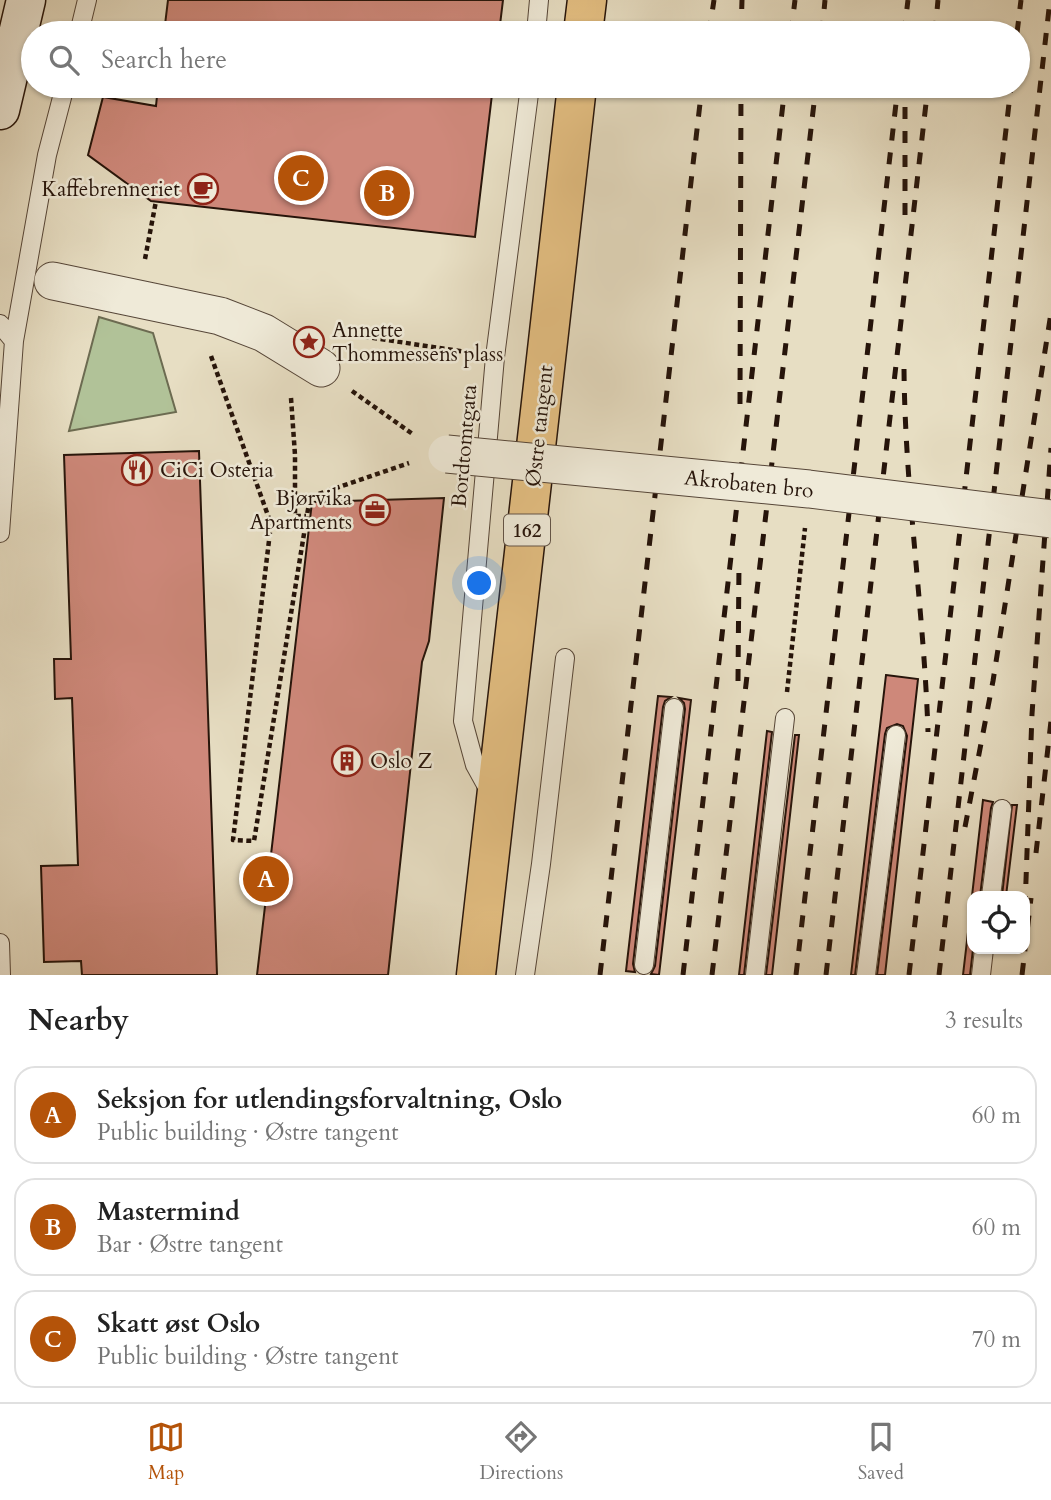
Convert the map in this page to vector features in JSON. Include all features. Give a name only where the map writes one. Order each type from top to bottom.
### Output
[{"type":"highway","points":[[584,21],[587,0]]},
{"type":"highway","name":"Østre tangent","points":[[477,975],[576,98]]},
{"type":"street","points":[[21,21],[26,0]]},
{"type":"street","points":[[0,110],[21,21]]},
{"type":"street","points":[[53,281],[220,316],[264,333],[321,368]]},
{"type":"street","name":"Akrobaten bro","points":[[438,451],[810,489],[1051,519]]},
{"type":"lane","points":[[82,21],[87,0]]},
{"type":"lane","points":[[537,21],[540,0]]},
{"type":"lane","points":[[0,533],[14,341],[44,174],[62,98]]},
{"type":"lane","name":"Bordtomtgata","points":[[497,804],[475,765],[463,721],[495,356],[528,98]]},
{"type":"lane","points":[[0,324],[14,341]]},
{"type":"lane","points":[[525,975],[565,658]]},
{"type":"lane","points":[[644,965],[674,708]]},
{"type":"lane","points":[[755,975],[785,718]]},
{"type":"lane","points":[[866,975],[896,735]]},
{"type":"lane","points":[[992,891],[1002,809]]},
{"type":"lane","points":[[0,943],[1,975]]},
{"type":"lane","points":[[981,975],[983,954]]},
{"type":"path","points":[[137,298],[156,201]]},
{"type":"path","points":[[194,309],[271,524],[233,839],[254,841],[310,497],[438,451]]},
{"type":"path","points":[[321,368],[438,451]]},
{"type":"path","points":[[787,692],[810,489]]},
{"type":"path","points":[[295,516],[306,516]]},
{"type":"green space","points":[[99,317],[153,333],[176,412],[69,431]]},
{"type":"building","points":[[168,0],[503,0],[500,21],[165,21]]},
{"type":"building","points":[[103,98],[156,106],[157,98],[492,98],[475,237],[151,201],[88,155]]},
{"type":"building","points":[[199,451],[217,975],[82,975],[81,961],[44,962],[41,866],[78,865],[72,698],[55,699],[54,659],[71,659],[64,455]]},
{"type":"building","name":"Oslo Z","points":[[444,498],[429,641],[422,662],[388,975],[257,975],[312,502]]},
{"type":"building","points":[[886,675],[918,679],[885,975],[877,975],[907,736],[903,726],[897,724],[887,728],[885,734],[855,975],[851,975]]},
{"type":"building","points":[[658,696],[671,697],[665,701],[663,707],[633,964],[635,972],[626,971]]},
{"type":"building","points":[[679,698],[691,700],[659,975],[651,974],[655,966],[685,709]]},
{"type":"building","points":[[767,731],[772,732],[744,975],[739,975]]},
{"type":"building","points":[[795,735],[799,735],[772,975],[766,975]]},
{"type":"building","points":[[983,800],[993,802],[981,891],[973,891]]},
{"type":"building","points":[[1012,805],[1017,805],[1007,891],[1003,891]]},
{"type":"building","points":[[967,941],[967,954],[972,954],[970,975],[963,975]]},
{"type":"railway","points":[[711,21],[714,0]]},
{"type":"railway","points":[[741,21],[742,0]]},
{"type":"railway","points":[[792,21],[795,0]]},
{"type":"railway","points":[[823,21],[825,0]]},
{"type":"railway","points":[[905,21],[908,0]]},
{"type":"railway","points":[[936,21],[938,0]]},
{"type":"railway","points":[[1018,21],[1021,0]]},
{"type":"railway","points":[[939,975],[1050,0]]},
{"type":"railway","points":[[600,975],[701,98]]},
{"type":"railway","points":[[740,404],[741,98]]},
{"type":"railway","points":[[683,975],[784,98]]},
{"type":"railway","points":[[712,975],[815,98]]},
{"type":"railway","points":[[796,975],[897,98]]},
{"type":"railway","points":[[905,98],[905,215]]},
{"type":"railway","points":[[826,975],[927,98]]},
{"type":"railway","points":[[909,975],[1010,98]]},
{"type":"railway","points":[[965,827],[993,681],[1051,313]]},
{"type":"railway","points":[[904,369],[928,732]]},
{"type":"railway","points":[[1026,891],[1032,714],[1051,448]]},
{"type":"railway","points":[[738,681],[739,562]]},
{"type":"railway","points":[[1036,853],[1051,721]]},
{"type":"railway","points":[[1022,975],[1031,898]]},
{"type":"place","name":"Skatt øst Oslo","points":[[301,178]]},
{"type":"place","name":"Kaffebrenneriet","points":[[203,189]]},
{"type":"place","name":"Mastermind","points":[[387,193]]},
{"type":"place","name":"Annette Thommessens plass","points":[[309,342]]},
{"type":"place","name":"CiCi Osteria","points":[[137,470]]},
{"type":"place","name":"Bjørvika Apartments","points":[[375,510]]},
{"type":"place","name":"Oslo Z","points":[[347,761]]},
{"type":"place","name":"Seksjon for utlendingsforvaltning, Oslo","points":[[266,879]]}]
